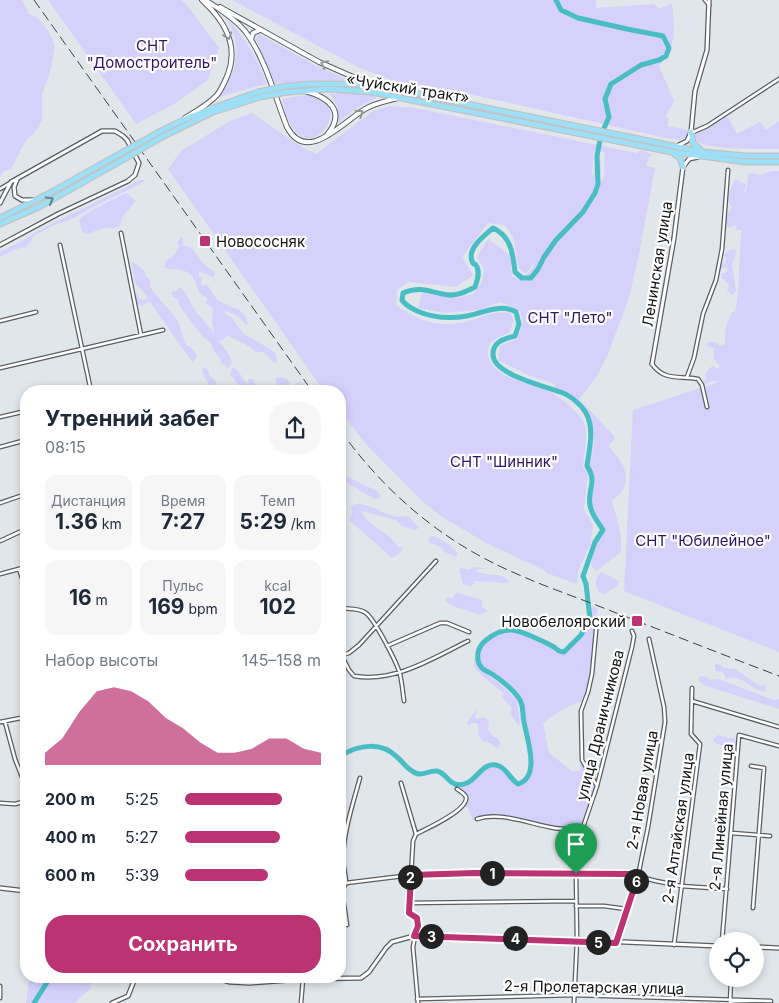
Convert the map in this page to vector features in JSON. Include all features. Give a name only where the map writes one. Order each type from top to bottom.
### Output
[{"type":"highway","name":"«Чуйский тракт»","points":[[0,224],[40,206],[126,158],[184,118],[259,95],[312,84],[356,84],[403,91],[613,137],[672,152],[779,156]]},
{"type":"highway","name":"«Чуйский тракт»","points":[[288,89],[344,89],[403,97],[594,133]]},
{"type":"highway","name":"«Чуйский тракт»","points":[[0,218],[48,194],[123,152],[213,112],[259,95]]},
{"type":"highway","points":[[691,133],[693,143],[702,154]]},
{"type":"highway","name":"«Чуйский тракт»","points":[[613,137],[674,146],[702,154],[745,162],[779,162]]},
{"type":"highway","points":[[672,152],[680,158],[682,166]]},
{"type":"main road","points":[[184,118],[208,104],[218,94],[231,66],[232,49],[229,34],[222,21],[202,0]]},
{"type":"main road","points":[[206,0],[334,69],[360,80],[403,91]]},
{"type":"main road","points":[[206,0],[234,20],[251,40],[289,131],[296,138],[306,142],[322,139],[370,106],[403,97]]},
{"type":"main road","points":[[251,40],[253,33],[261,30]]},
{"type":"main road","points":[[301,90],[324,97],[333,108],[335,118],[333,126],[322,139]]},
{"type":"street","points":[[704,0],[709,5]]},
{"type":"street","points":[[674,146],[687,141],[691,133],[695,90],[708,50],[709,0]]},
{"type":"street","points":[[691,133],[708,126],[779,79]]},
{"type":"street","points":[[0,244],[128,181],[135,175],[139,163],[123,136],[115,131],[102,131],[0,188],[5,194]]},
{"type":"street","points":[[682,166],[689,159],[702,154]]},
{"type":"street","name":"Ленинская улица","points":[[652,364],[674,238],[682,166]]},
{"type":"street","points":[[687,377],[694,358],[703,314],[716,280],[722,249],[728,170]]},
{"type":"street","points":[[14,190],[15,183],[21,177]]},
{"type":"street","points":[[9,184],[17,198],[26,201],[48,194]]},
{"type":"street","points":[[0,203],[9,184]]},
{"type":"street","points":[[121,233],[141,335]]},
{"type":"street","points":[[60,245],[90,385]]},
{"type":"street","points":[[0,321],[36,312]]},
{"type":"street","points":[[0,368],[163,330]]},
{"type":"street","points":[[652,364],[669,377],[698,379],[702,384],[707,408]]},
{"type":"street","points":[[0,417],[20,412]]},
{"type":"street","points":[[0,447],[20,442]]},
{"type":"street","points":[[0,503],[20,496]]},
{"type":"street","points":[[0,541],[20,532]]},
{"type":"street","points":[[346,653],[359,645],[436,561]]},
{"type":"street","points":[[0,574],[19,569],[20,572]]},
{"type":"street","points":[[346,609],[366,612],[375,626],[400,674],[404,701]]},
{"type":"street","points":[[597,786],[582,760],[581,711],[592,674],[598,620]]},
{"type":"street","points":[[387,646],[440,623],[447,623],[469,632]]},
{"type":"street","name":"улица Драничникова","points":[[574,1003],[577,940],[576,874],[581,830],[590,810],[597,786],[630,654],[634,636],[632,631]]},
{"type":"street","name":"2-я Новая улица","points":[[616,943],[638,876],[665,722],[664,707],[649,639]]},
{"type":"street","points":[[346,665],[354,676],[364,678],[400,674],[468,641]]},
{"type":"street","name":"2-я Алтайская улица","points":[[674,945],[700,744],[691,734],[692,688]]},
{"type":"street","points":[[692,701],[779,727]]},
{"type":"street","points":[[0,722],[20,719]]},
{"type":"street","points":[[5,722],[20,772]]},
{"type":"street","name":"2-я Линейная улица","points":[[723,932],[739,735],[779,746]]},
{"type":"street","name":"2-я Линейная улица","points":[[751,766],[764,768],[753,908]]},
{"type":"street","points":[[346,840],[360,778]]},
{"type":"street","points":[[401,783],[416,834],[413,841],[409,913],[417,918],[418,926],[414,936],[413,947],[418,1003]]},
{"type":"street","points":[[416,834],[454,815],[466,799],[457,789]]},
{"type":"street","points":[[0,803],[20,803]]},
{"type":"street","points":[[477,819],[498,816],[554,828],[577,828],[581,830]]},
{"type":"street","points":[[732,832],[770,836]]},
{"type":"street","points":[[346,871],[346,883],[411,875],[475,873],[628,874],[681,886],[727,889]]},
{"type":"street","points":[[0,888],[20,890]]},
{"type":"street","points":[[409,903],[576,901]]},
{"type":"street","points":[[576,906],[604,906],[626,909]]},
{"type":"street","points":[[346,919],[347,925]]},
{"type":"street","points":[[346,978],[360,978],[370,972],[392,942],[414,936],[709,946]]},
{"type":"street","points":[[764,947],[779,948]]},
{"type":"street","points":[[112,1003],[128,996],[133,983]]},
{"type":"street","points":[[302,1003],[303,983]]},
{"type":"street","points":[[0,986],[0,998]]},
{"type":"street","points":[[730,1002],[731,987]]},
{"type":"street","name":"2-я Пролетарская улица","points":[[417,999],[574,995],[771,1002]]},
{"type":"green space","points":[[0,0],[22,0],[29,14],[38,18],[48,31],[55,45],[51,69],[42,94],[42,120],[34,134],[28,138],[11,169],[4,171],[0,177]]},
{"type":"green space","name":"СНТ \"Домостроитель\"","points":[[48,0],[181,0],[187,5],[219,48],[208,80],[174,104],[136,124]]},
{"type":"green space","points":[[232,0],[596,0],[596,8],[654,4],[659,9],[672,3],[674,29],[672,44],[665,59],[659,66],[674,101],[665,118],[669,118],[667,126],[687,130],[689,136],[680,140],[666,138],[474,95],[394,81],[358,67]]},
{"type":"green space","points":[[224,16],[250,48],[267,84],[217,98],[230,79],[236,58],[234,36]]},
{"type":"green space","points":[[259,34],[318,67],[349,80],[275,84],[256,38]]},
{"type":"green space","points":[[329,94],[374,95],[376,98],[356,108],[337,124],[337,108]]},
{"type":"green space","points":[[298,96],[319,98],[329,106],[330,118],[324,129],[315,137],[303,137],[291,125],[282,99]]},
{"type":"green space","points":[[390,106],[415,108],[637,153],[640,150],[652,154],[646,166],[655,168],[629,298],[608,354],[597,376],[579,399],[614,436],[615,438],[609,446],[620,460],[626,477],[623,489],[612,501],[620,532],[621,552],[596,571],[591,565],[595,542],[603,530],[589,504],[592,488],[590,465],[594,442],[593,428],[589,415],[563,391],[555,388],[555,384],[528,375],[498,360],[500,346],[517,339],[523,324],[520,311],[501,302],[478,310],[445,313],[418,308],[422,293],[456,298],[473,294],[482,282],[484,269],[477,257],[488,239],[510,255],[512,277],[526,281],[528,273],[534,267],[534,263],[526,274],[519,269],[513,236],[504,225],[488,223],[462,257],[473,275],[456,287],[408,282],[397,290],[396,305],[421,319],[439,324],[469,321],[494,313],[510,313],[514,320],[509,333],[494,340],[489,346],[488,355],[492,364],[498,371],[517,381],[547,391],[562,399],[581,418],[585,426],[586,437],[583,467],[588,473],[584,510],[593,525],[590,545],[578,571],[577,584],[547,573],[486,543],[441,516],[422,501],[365,443],[346,419],[346,385],[320,385],[168,169],[181,151],[230,121],[252,113],[300,146],[316,154],[373,111]],"holes":[[[594,150],[605,152],[604,178],[601,181],[599,177],[601,172],[600,156],[596,153],[594,174],[592,175]]]},
{"type":"green space","points":[[727,116],[737,134],[760,122],[766,130],[779,121],[779,149],[712,146],[696,141],[695,135]]},
{"type":"green space","name":"СНТ \"Юбилейное\"","points":[[779,171],[779,652],[624,591],[633,410],[716,383],[716,381],[711,381],[705,385],[704,380],[707,378],[705,374],[712,366],[718,369],[720,366],[713,358],[714,348],[708,347],[707,344],[708,342],[716,342],[720,346],[725,344],[727,323],[732,312],[735,312],[739,281],[742,230],[737,230],[735,225],[730,228],[726,224],[727,216],[732,207],[729,201],[729,194],[735,180],[745,183],[744,191],[746,193],[748,175],[752,173],[760,175]]},
{"type":"green space","points":[[140,180],[144,180],[144,182],[70,220],[33,236],[26,247],[16,249],[0,257],[0,252],[26,239],[37,231]]},
{"type":"green space","points":[[126,193],[136,201],[123,216],[119,227],[100,229],[88,234],[82,232],[79,219]]},
{"type":"green space","points":[[182,237],[184,243],[182,246],[190,247],[205,265],[215,272],[215,276],[212,277],[199,271],[199,276],[202,278],[201,284],[207,285],[220,301],[244,313],[248,324],[246,325],[239,317],[225,310],[225,314],[231,317],[244,334],[272,350],[276,354],[277,361],[274,363],[264,352],[256,352],[246,344],[227,335],[223,340],[219,341],[230,356],[232,363],[228,369],[225,365],[222,365],[211,343],[202,336],[179,305],[178,299],[173,297],[171,293],[177,291],[179,287],[182,289],[196,313],[214,334],[213,309],[206,303],[207,298],[199,293],[191,276],[185,271],[165,268],[166,262],[180,247],[178,241]]},
{"type":"green space","points":[[737,250],[732,265],[736,290],[733,295],[727,291],[729,285],[722,277],[722,273],[728,270],[725,266],[721,270],[719,269],[726,259],[723,255],[727,251]]},
{"type":"green space","points":[[133,262],[145,271],[145,275],[151,281],[150,286],[177,320],[187,346],[190,346],[197,355],[196,359],[192,362],[150,302],[139,306],[135,295],[137,293],[142,300],[146,299],[147,296],[136,284],[131,264]]},
{"type":"green space","points":[[233,367],[247,384],[249,379],[252,379],[256,385],[238,385],[230,374]]},
{"type":"green space","points":[[202,368],[207,369],[218,385],[210,385],[203,374]]},
{"type":"green space","points":[[276,378],[287,379],[291,385],[278,385]]},
{"type":"green space","points":[[299,382],[303,385],[294,385]]},
{"type":"green space","points":[[346,476],[377,491],[381,496],[374,499],[346,482]]},
{"type":"green space","points":[[357,503],[398,517],[409,517],[419,528],[414,530],[402,526],[396,520],[361,511],[369,522],[391,538],[398,547],[403,547],[401,552],[392,558],[349,520],[352,513],[351,507]]},
{"type":"green space","points":[[433,536],[451,546],[458,555],[455,557],[429,542],[430,537]]},
{"type":"green space","points":[[474,567],[489,569],[475,571],[503,577],[509,583],[475,581],[473,585],[469,586],[463,584],[459,570],[461,568],[468,570]]},
{"type":"green space","points":[[601,572],[619,581],[617,586],[605,594],[600,593],[596,585],[596,580]]},
{"type":"green space","points":[[457,593],[481,600],[483,603],[481,607],[487,610],[487,612],[479,615],[446,601],[446,598],[452,599]]},
{"type":"green space","points":[[591,606],[598,609],[595,625],[595,655],[585,701],[568,706],[543,723],[549,753],[572,771],[580,771],[580,764],[583,763],[597,786],[581,830],[560,829],[498,816],[473,820],[468,807],[463,807],[464,796],[457,789],[479,771],[492,765],[505,769],[518,784],[525,780],[529,774],[530,766],[529,748],[520,700],[516,694],[480,666],[477,653],[483,642],[502,630],[517,630],[564,652],[585,632],[591,622]]},
{"type":"green space","points":[[475,657],[478,660],[479,667],[517,700],[520,724],[518,725],[510,713],[512,709],[502,696],[504,694],[476,670],[474,664]]},
{"type":"green space","points":[[717,663],[724,668],[735,669],[760,686],[765,685],[766,691],[756,689],[738,679],[726,679],[723,672],[715,671],[715,664]]},
{"type":"green space","points":[[704,676],[710,680],[724,681],[773,700],[779,699],[779,709],[704,685],[698,680],[699,677]]},
{"type":"green space","points":[[477,708],[475,716],[477,719],[485,717],[489,721],[488,730],[494,737],[498,738],[499,748],[482,741],[476,723],[468,726],[467,723]]},
{"type":"green space","points":[[718,735],[734,738],[736,747],[726,747],[715,743],[713,739]]},
{"type":"green space","points":[[29,983],[91,983],[90,989],[74,1003],[26,1003]]},
{"type":"waterway","points":[[346,753],[362,747],[377,747],[391,752],[415,773],[421,774],[437,771],[453,783],[461,785],[471,781],[485,767],[494,765],[502,767],[518,784],[525,780],[531,766],[522,705],[518,697],[503,682],[482,668],[478,661],[480,647],[494,634],[504,630],[512,630],[533,637],[564,652],[581,635],[590,619],[586,584],[583,576],[595,542],[603,530],[593,515],[589,500],[592,477],[587,466],[591,433],[586,413],[582,407],[566,394],[534,384],[511,374],[501,368],[495,361],[493,354],[497,343],[515,336],[519,324],[516,312],[504,308],[467,316],[442,317],[417,311],[402,300],[403,293],[410,291],[426,290],[452,295],[475,287],[478,272],[477,267],[472,261],[472,251],[478,242],[493,228],[504,236],[510,246],[515,272],[522,278],[531,278],[556,240],[583,212],[595,193],[598,184],[597,156],[601,135],[609,117],[605,99],[611,84],[641,65],[666,56],[669,48],[663,36],[578,18],[561,10],[556,0]]},
{"type":"waterway","points":[[34,1003],[47,983]]},
{"type":"railway","points":[[34,0],[308,385]]},
{"type":"railway","points":[[346,438],[397,496],[441,532],[490,562],[539,583],[779,676]]},
{"type":"place","name":"Новососняк","points":[[205,241]]},
{"type":"place","name":"Новобелоярский","points":[[637,621]]},
{"type":"route","points":[[475,873],[576,874],[628,874],[638,876],[616,943],[577,940],[414,936],[418,921],[417,918],[409,913],[411,875],[475,873]]},
{"type":"park label","name":"СНТ \"Лето\"","points":[[570,317]]},
{"type":"park label","name":"СНТ \"Шинник\"","points":[[504,461]]}]
